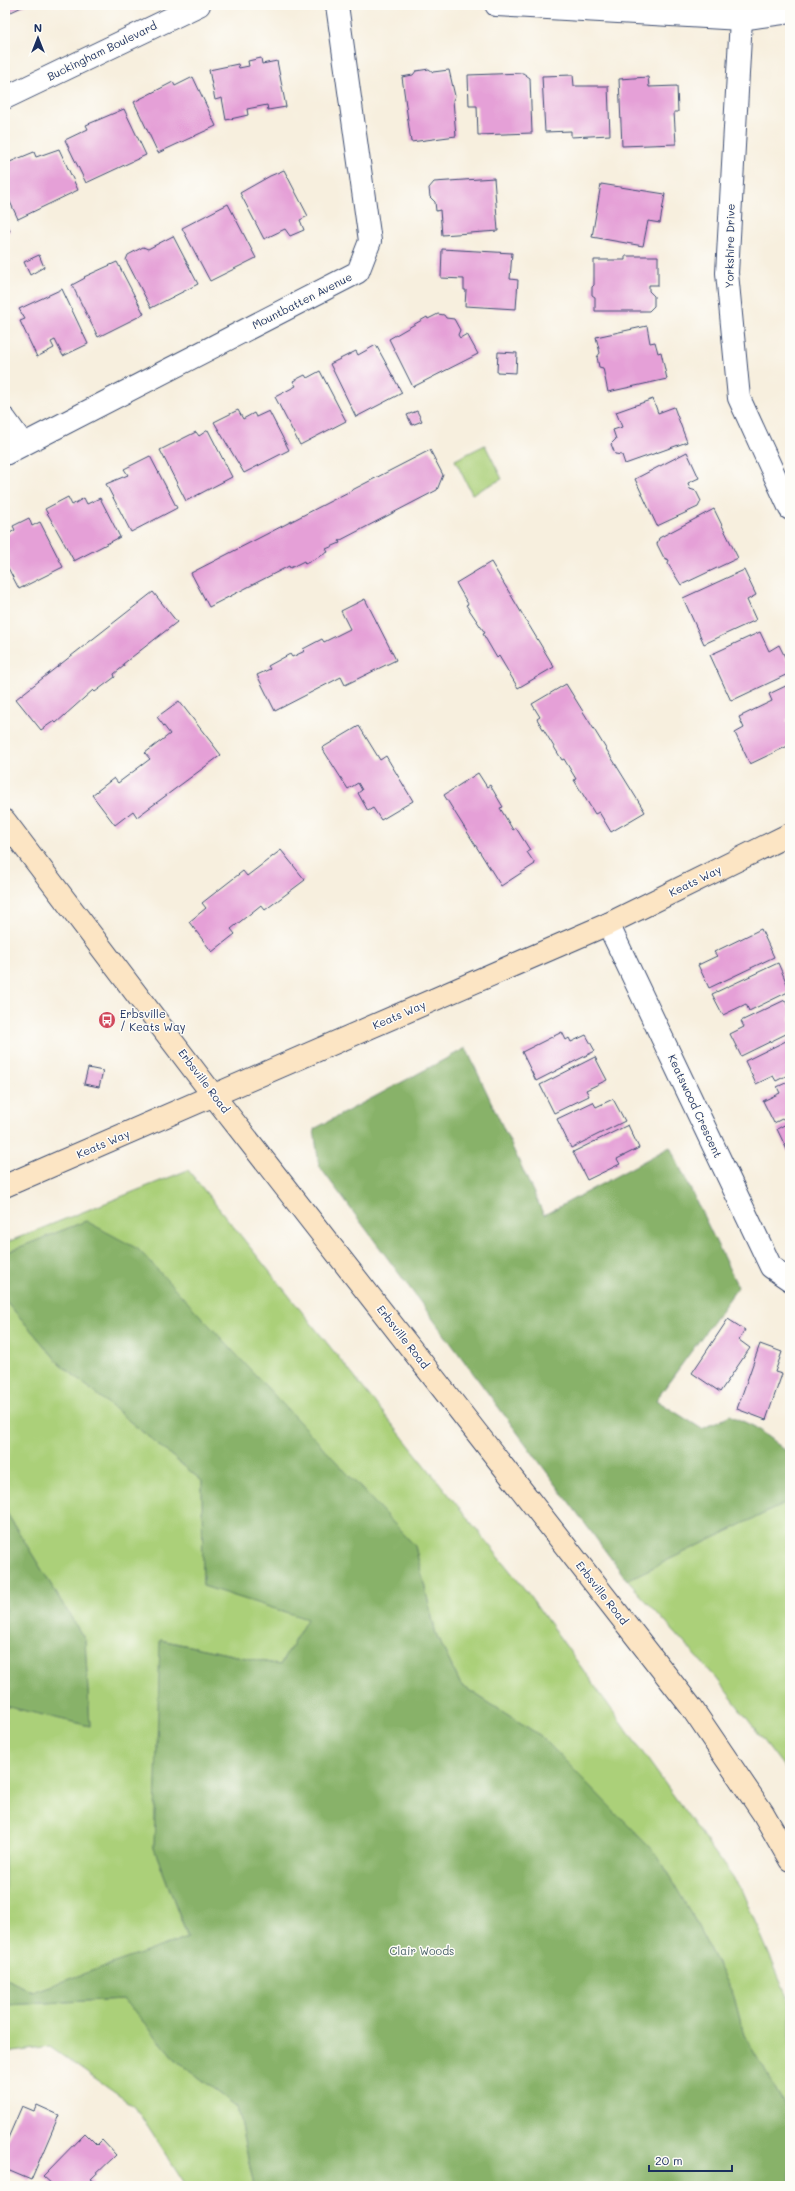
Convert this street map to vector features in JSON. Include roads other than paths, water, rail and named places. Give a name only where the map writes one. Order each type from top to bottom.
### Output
[{"type":"main road","name":"Erbsville Road","points":[[5,821],[213,1095],[691,1708],[763,1813],[790,1860]]},
{"type":"main road","name":"Keats Way","points":[[5,1186],[608,924],[790,834]]},
{"type":"street","name":"Buckingham Boulevard","points":[[5,98],[199,5]]},
{"type":"street","name":"Mountbatten Avenue","points":[[14,449],[358,272],[370,242],[338,5]]},
{"type":"street","points":[[496,5],[741,19],[790,12]]},
{"type":"street","name":"Yorkshire Drive","points":[[741,19],[727,273],[738,390],[739,398],[790,509]]},
{"type":"street","points":[[5,419],[14,449]]},
{"type":"street","name":"Keatswood Crescent","points":[[608,924],[771,1267],[790,1280]]},
{"type":"place","name":"Erbsville / Keats Way","points":[[107,1020]]},
{"type":"park label","name":"Clair Woods","points":[[422,1951]]}]
